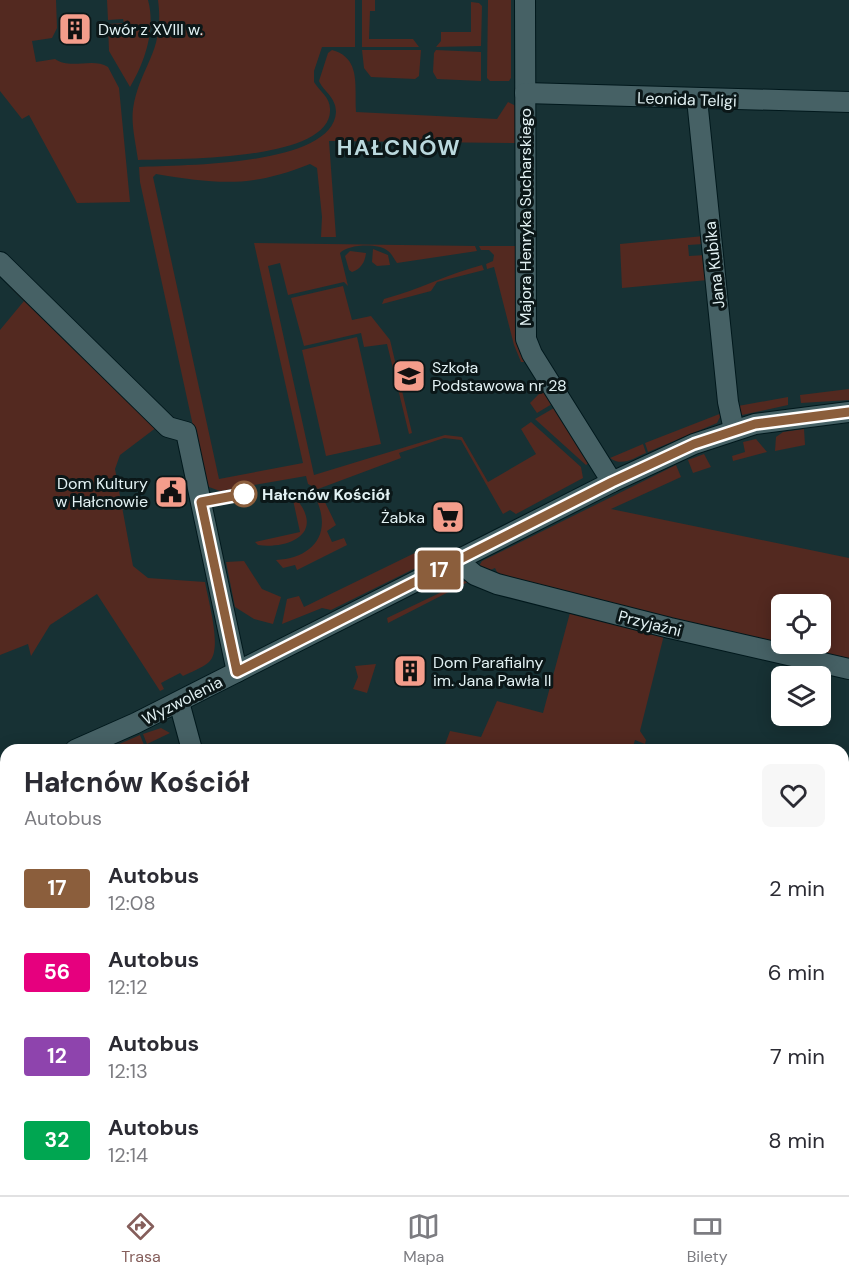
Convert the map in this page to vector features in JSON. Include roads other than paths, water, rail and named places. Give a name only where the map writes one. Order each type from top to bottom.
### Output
[{"type":"street","name":"Majora Henryka Sucharskiego","points":[[525,0],[526,339],[532,354],[612,482]]},
{"type":"street","name":"Leonida Teligi","points":[[525,93],[849,102]]},
{"type":"street","name":"Jana Kubika","points":[[697,99],[728,402],[734,430]]},
{"type":"street","points":[[0,262],[168,427],[186,432],[237,672]]},
{"type":"street","name":"Wyzwolenia","points":[[88,744],[179,702],[612,482],[694,444],[734,430],[798,417],[849,412]]},
{"type":"street","name":"Przyjaźni","points":[[458,561],[475,575],[497,584],[670,628],[849,669]]},
{"type":"street","points":[[179,702],[190,744]]},
{"type":"place","name":"Dwór z XVIII w.","points":[[75,29]]},
{"type":"place","name":"Szkoła Podstawowa nr 28","points":[[409,376]]},
{"type":"place","name":"Dom Kultury w Hałcnowie","points":[[171,492]]},
{"type":"place","name":"Hałcnów Kościół","points":[[244,494]]},
{"type":"place","name":"Żabka","points":[[448,517]]},
{"type":"place","name":"Dom Parafialny im. Jana Pawła II","points":[[410,671]]},
{"type":"district","name":"HAŁCNÓW","points":[[399,147]]}]
